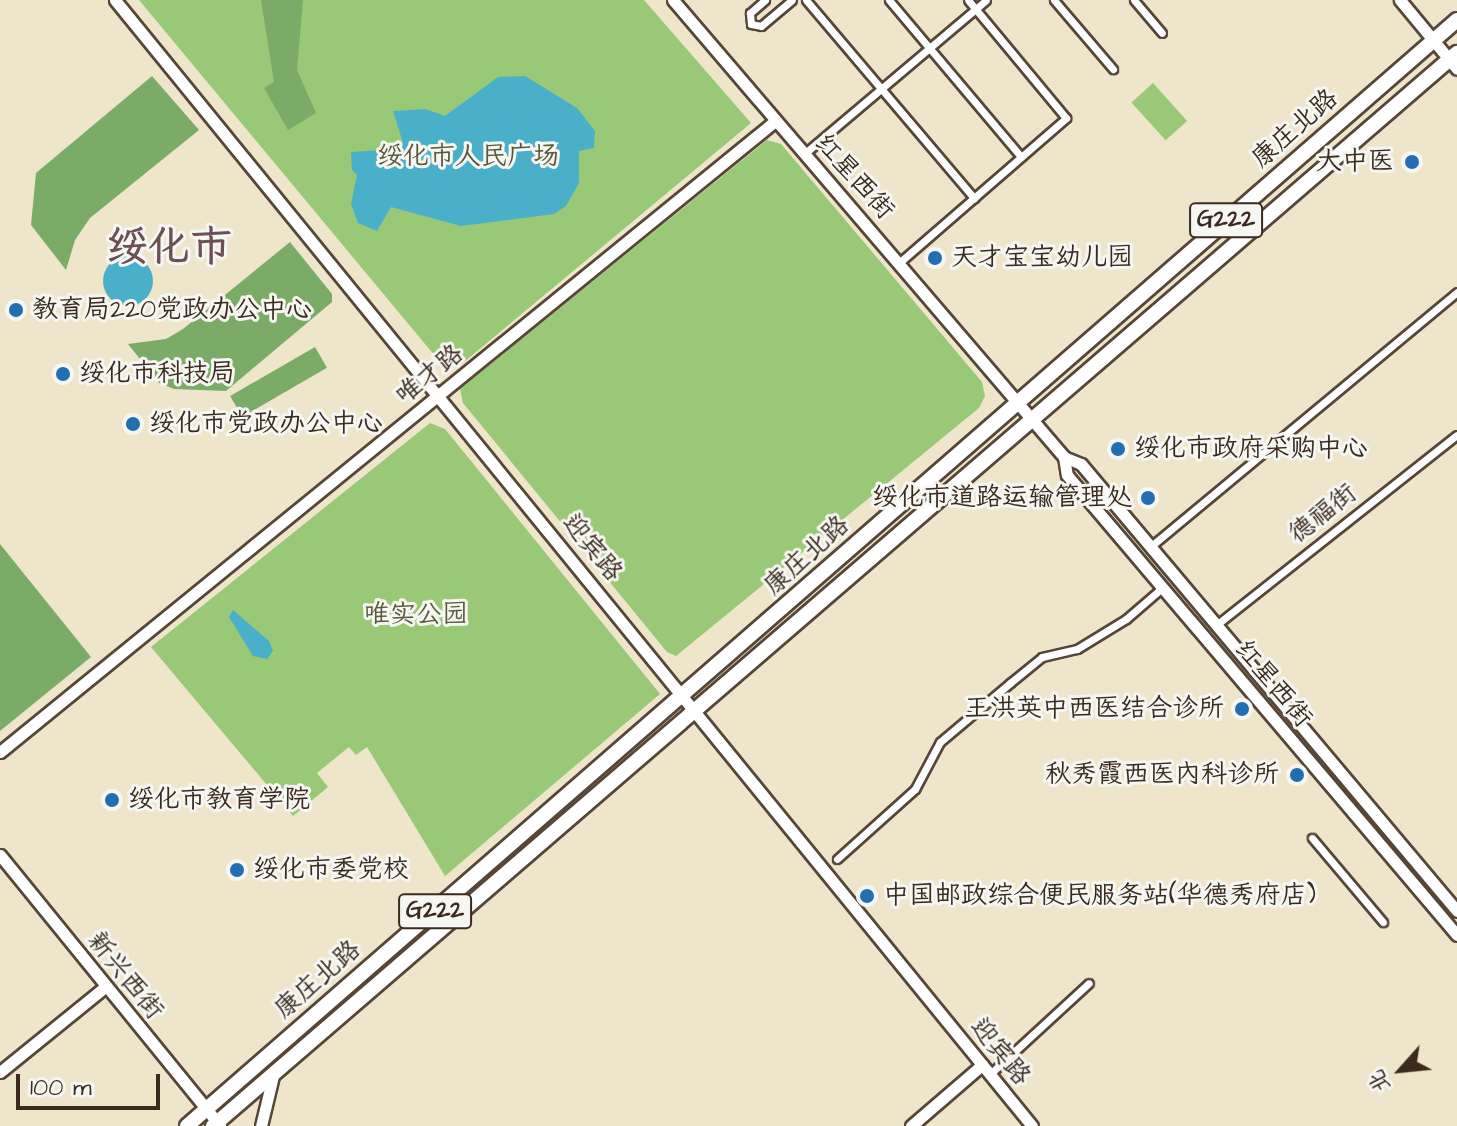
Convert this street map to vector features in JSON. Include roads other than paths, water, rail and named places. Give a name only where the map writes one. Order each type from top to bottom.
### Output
[{"type":"highway","name":"康庄北路","points":[[187,1126],[684,697],[1018,401],[1457,20]]},
{"type":"highway","name":"康庄北路","points":[[216,1125],[1032,418],[1455,60]]},
{"type":"main road","name":"迎宾路","points":[[115,0],[1032,1126]]},
{"type":"main road","name":"红星西街","points":[[673,0],[1064,457],[1081,464],[1457,911]]},
{"type":"main road","points":[[1400,0],[1455,60]]},
{"type":"main road","name":"唯才路","points":[[0,752],[775,121]]},
{"type":"main road","name":"红星西街","points":[[1064,457],[1067,475],[1457,935]]},
{"type":"main road","points":[[1203,636],[1215,626]]},
{"type":"main road","points":[[1352,811],[1363,802]]},
{"type":"main road","name":"新兴西街","points":[[0,855],[216,1125]]},
{"type":"main road","points":[[0,1072],[105,987]]},
{"type":"main road","points":[[911,1126],[986,1069]]},
{"type":"main road","points":[[261,1126],[274,1072]]},
{"type":"street","points":[[765,0],[750,13],[751,24],[761,26],[792,0]]},
{"type":"street","points":[[806,0],[974,198]]},
{"type":"street","points":[[889,0],[1021,157]]},
{"type":"street","points":[[900,262],[1066,118],[968,0]]},
{"type":"street","points":[[804,154],[986,0]]},
{"type":"street","points":[[1054,0],[1113,69]]},
{"type":"street","points":[[1134,0],[1162,33]]},
{"type":"street","points":[[1150,547],[1457,292]]},
{"type":"street","name":"德福街","points":[[1215,626],[1457,435]]},
{"type":"street","points":[[837,859],[915,789],[940,742],[1010,683],[1042,657],[1077,649],[1126,619],[1162,588]]},
{"type":"street","points":[[1312,838],[1383,922]]},
{"type":"street","points":[[986,1069],[1089,983]]},
{"type":"water","points":[[525,76],[577,108],[595,131],[594,148],[579,151],[579,183],[566,206],[554,214],[461,226],[391,207],[377,231],[358,223],[351,204],[357,175],[352,170],[351,152],[399,149],[403,143],[393,111],[425,109],[445,116],[498,77]]},
{"type":"water","points":[[128,256],[146,263],[153,281],[146,299],[128,306],[110,299],[103,281],[110,263]]},
{"type":"water","points":[[233,610],[269,641],[273,651],[267,659],[253,656],[229,617]]},
{"type":"place","name":"大中医","points":[[1412,162]]},
{"type":"place","name":"天才宝宝幼儿园","points":[[935,258]]},
{"type":"place","name":"教育局220党政办公中心","points":[[16,310]]},
{"type":"place","name":"绥化市科技局","points":[[63,374]]},
{"type":"place","name":"绥化市党政办公中心","points":[[133,424]]},
{"type":"place","name":"绥化市政府采购中心","points":[[1118,449]]},
{"type":"place","name":"绥化市道路运输管理处","points":[[1148,498]]},
{"type":"place","name":"王洪英中西医结合诊所","points":[[1242,709]]},
{"type":"place","name":"秋秀霞西医内科诊所","points":[[1297,775]]},
{"type":"place","name":"绥化市教育学院","points":[[112,800]]},
{"type":"place","name":"绥化市委党校","points":[[237,870]]},
{"type":"place","name":"中国邮政综合便民服务站(华德秀府店)","points":[[867,896]]},
{"type":"district","name":"绥化市","points":[[169,248]]},
{"type":"park label","name":"绥化市人民广场","points":[[468,157]]},
{"type":"park label","name":"唯实公园","points":[[416,615]]}]
